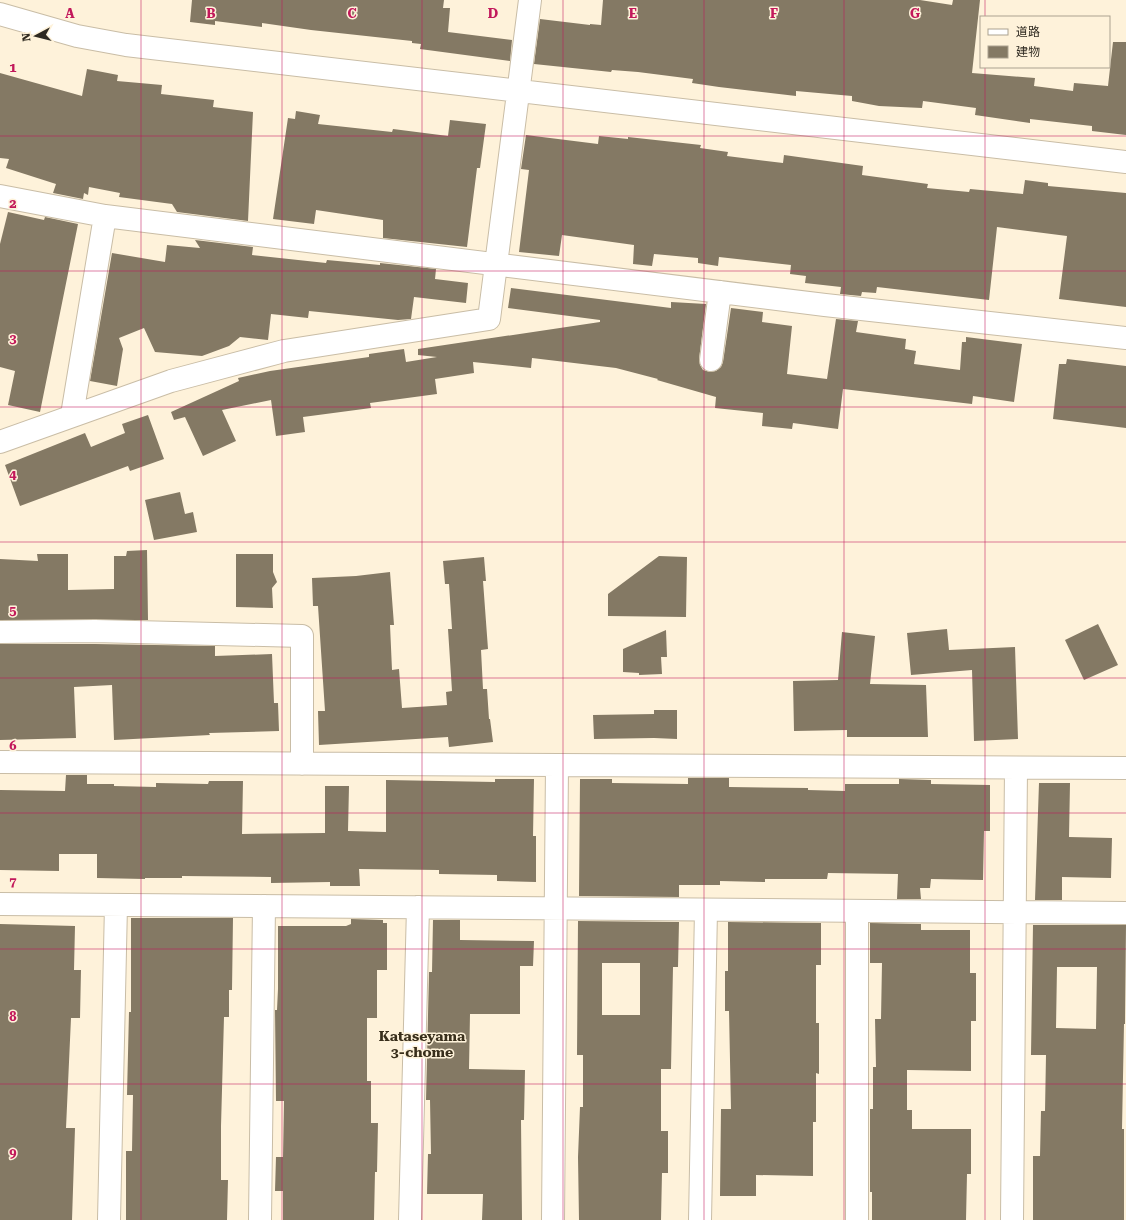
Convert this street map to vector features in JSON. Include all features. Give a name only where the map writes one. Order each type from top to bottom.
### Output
[{"type":"street","points":[[0,442],[72,415],[171,381],[284,351],[489,319],[530,0]]},
{"type":"street","points":[[0,14],[77,36],[126,45],[1126,162]]},
{"type":"street","points":[[0,196],[105,216],[825,305],[1126,338]]},
{"type":"street","points":[[72,415],[105,216]]},
{"type":"street","points":[[711,360],[720,292]]},
{"type":"street","points":[[0,632],[95,632],[302,636],[302,764]]},
{"type":"street","points":[[0,762],[1126,768]]},
{"type":"street","points":[[553,1220],[558,766]]},
{"type":"street","points":[[1012,1220],[1016,768]]},
{"type":"street","points":[[0,904],[1126,913]]},
{"type":"street","points":[[109,1220],[116,905]]},
{"type":"street","points":[[260,1220],[264,906]]},
{"type":"street","points":[[410,1220],[418,907]]},
{"type":"street","points":[[700,1220],[706,910]]},
{"type":"street","points":[[857,911],[857,1220]]},
{"type":"building","points":[[192,0],[444,0],[443,8],[450,8],[448,32],[512,40],[510,61],[420,49],[421,44],[412,43],[412,41],[262,23],[262,27],[215,21],[215,25],[190,22]]},
{"type":"building","points":[[603,0],[920,0],[952,5],[953,0],[980,0],[972,73],[1035,78],[1034,86],[1073,91],[1074,83],[1108,86],[1113,42],[1126,42],[1126,135],[1092,131],[1092,126],[1030,119],[1030,123],[975,115],[976,108],[923,101],[922,108],[879,106],[852,101],[852,96],[796,91],[796,96],[692,83],[693,79],[638,72],[612,70],[611,72],[534,64],[540,19],[601,25]]},
{"type":"building","points":[[87,69],[118,75],[117,81],[162,85],[161,94],[214,100],[213,107],[253,112],[248,221],[177,212],[172,204],[119,197],[120,193],[89,187],[88,195],[84,193],[83,199],[53,193],[56,184],[6,168],[9,159],[0,158],[0,73],[82,96]]},
{"type":"building","points":[[296,111],[320,115],[318,124],[392,132],[393,129],[448,136],[450,120],[486,124],[480,168],[477,168],[467,247],[383,238],[383,220],[316,210],[314,224],[273,219],[288,118],[295,119]]},
{"type":"building","points":[[526,135],[598,144],[599,136],[628,139],[628,137],[701,145],[700,148],[728,152],[727,156],[783,163],[784,155],[863,166],[862,175],[928,184],[927,188],[969,192],[970,189],[1023,194],[1025,180],[1048,183],[1048,186],[1126,193],[1126,307],[1059,299],[1067,236],[997,227],[989,300],[877,287],[876,293],[862,292],[861,296],[840,294],[841,287],[805,283],[806,276],[790,274],[791,265],[719,257],[718,266],[698,263],[698,258],[654,254],[652,266],[633,264],[634,245],[562,235],[559,256],[519,252],[529,170],[521,169]]},
{"type":"building","points":[[8,212],[44,220],[45,217],[78,224],[40,412],[8,405],[15,371],[0,367],[0,244]]},
{"type":"building","points":[[195,240],[253,247],[252,255],[326,263],[327,260],[380,265],[380,263],[436,269],[435,279],[468,283],[466,303],[414,297],[411,319],[398,320],[309,311],[308,318],[271,314],[268,340],[240,337],[229,346],[202,356],[155,352],[144,328],[119,338],[123,349],[117,386],[90,381],[112,253],[165,262],[167,245],[200,248]]},
{"type":"building","points":[[511,288],[671,308],[671,302],[706,304],[699,359],[703,370],[710,372],[716,371],[721,367],[723,362],[731,308],[763,312],[762,322],[792,326],[787,374],[827,379],[836,319],[858,321],[856,332],[906,339],[905,349],[916,351],[914,364],[960,370],[962,342],[966,342],[966,337],[1022,344],[1014,402],[973,396],[972,404],[843,389],[838,429],[793,423],[792,429],[762,426],[763,413],[715,408],[716,397],[657,380],[658,379],[616,368],[532,358],[531,368],[473,362],[474,373],[435,379],[437,394],[370,403],[371,408],[303,417],[305,432],[276,436],[271,400],[222,410],[236,441],[203,456],[185,417],[174,420],[171,412],[239,381],[238,378],[270,371],[369,357],[369,354],[404,349],[406,362],[437,357],[418,355],[418,349],[600,322],[600,320],[508,308]]},
{"type":"building","points":[[1067,359],[1126,366],[1126,428],[1053,419],[1059,364],[1066,364]]},
{"type":"building","points":[[148,415],[164,459],[130,471],[128,466],[20,506],[5,465],[85,433],[91,447],[125,433],[122,424]]},
{"type":"building","points":[[180,492],[185,514],[193,512],[197,532],[154,540],[145,500]]},
{"type":"building","points":[[147,550],[148,620],[0,620],[0,559],[38,561],[37,554],[68,554],[68,590],[114,589],[114,556],[126,556],[127,551]]},
{"type":"building","points":[[236,554],[273,554],[273,572],[277,582],[272,588],[273,608],[236,607]]},
{"type":"building","points":[[659,556],[687,557],[686,617],[608,616],[608,594]]},
{"type":"building","points":[[484,557],[486,581],[483,581],[488,649],[481,650],[483,689],[487,689],[489,719],[493,742],[449,747],[448,737],[319,745],[318,711],[325,711],[318,606],[313,606],[312,578],[356,576],[390,572],[394,625],[390,625],[392,670],[399,669],[402,708],[447,705],[446,692],[452,691],[448,629],[452,629],[449,584],[445,584],[443,561]]},
{"type":"building","points":[[1098,624],[1118,665],[1084,680],[1065,640]]},
{"type":"building","points":[[947,629],[949,650],[1015,647],[1018,739],[974,741],[972,670],[911,675],[907,633]]},
{"type":"building","points":[[666,630],[667,657],[661,657],[662,674],[639,675],[639,673],[623,672],[623,649]]},
{"type":"building","points":[[842,632],[875,636],[870,684],[926,685],[928,737],[847,737],[847,730],[794,731],[793,681],[838,680]]},
{"type":"building","points":[[0,644],[215,646],[215,656],[272,654],[274,703],[278,703],[279,731],[209,733],[210,735],[114,740],[112,685],[74,687],[76,738],[0,740]]},
{"type":"building","points":[[654,710],[677,710],[677,739],[594,739],[593,715],[654,714]]},
{"type":"building","points":[[66,775],[87,775],[87,784],[114,784],[114,786],[156,787],[156,783],[208,784],[209,781],[243,781],[242,834],[325,833],[325,786],[349,786],[348,831],[386,832],[386,780],[495,782],[495,779],[534,779],[533,836],[536,836],[536,882],[497,881],[497,875],[439,874],[439,870],[359,869],[360,886],[330,886],[330,882],[271,883],[271,877],[182,876],[182,878],[145,879],[97,878],[97,854],[59,854],[59,871],[0,870],[0,790],[65,791]]},
{"type":"building","points":[[688,778],[729,778],[729,787],[808,788],[808,790],[845,791],[845,784],[899,784],[899,779],[931,780],[931,784],[990,785],[990,831],[984,831],[983,880],[931,879],[930,888],[920,888],[921,899],[897,899],[898,874],[828,873],[827,879],[765,879],[765,882],[720,881],[720,885],[679,885],[679,897],[579,896],[580,779],[612,779],[612,783],[688,784]]},
{"type":"building","points":[[1039,783],[1070,783],[1069,837],[1112,838],[1111,878],[1062,877],[1062,900],[1035,900]]},
{"type":"building","points":[[131,918],[233,918],[232,990],[229,990],[229,1017],[224,1017],[221,1126],[221,1180],[228,1180],[227,1220],[126,1220],[126,1151],[132,1151],[133,1095],[127,1095],[129,1012],[131,1012]]},
{"type":"building","points":[[351,919],[383,920],[383,923],[387,923],[387,970],[377,970],[377,1018],[367,1018],[367,1081],[371,1081],[371,1123],[378,1123],[374,1220],[283,1220],[283,1191],[275,1191],[276,1157],[283,1157],[284,1101],[276,1101],[275,1010],[277,1010],[278,989],[278,926],[346,926],[351,924]]},
{"type":"building","points":[[433,920],[460,920],[460,940],[534,941],[533,966],[520,966],[520,1014],[470,1014],[469,1069],[525,1070],[524,1120],[521,1120],[522,1220],[482,1220],[483,1194],[427,1194],[428,1154],[431,1154],[430,1100],[426,1100],[429,972],[432,972]]},
{"type":"building","points":[[578,921],[679,922],[678,967],[673,967],[671,1069],[661,1069],[661,1131],[668,1131],[668,1173],[662,1173],[661,1220],[579,1220],[578,1157],[580,1107],[583,1107],[583,1055],[577,1055]],"holes":[[[602,963],[640,963],[640,1015],[602,1015]]]},
{"type":"building","points":[[728,922],[821,923],[821,965],[816,965],[816,1023],[819,1023],[819,1074],[816,1073],[816,1122],[813,1122],[813,1176],[756,1175],[756,1196],[720,1196],[721,1109],[731,1109],[729,1011],[725,1011],[725,971],[728,971]]},
{"type":"building","points":[[870,923],[921,924],[921,930],[970,930],[970,973],[976,973],[976,1021],[971,1021],[971,1071],[907,1070],[907,1110],[912,1110],[912,1129],[971,1129],[971,1174],[967,1174],[966,1220],[872,1220],[872,1192],[870,1192],[870,1109],[873,1109],[873,1067],[876,1067],[875,1019],[881,1019],[882,963],[870,963]]},
{"type":"building","points":[[0,924],[75,926],[74,970],[81,970],[80,1018],[71,1018],[66,1128],[75,1128],[72,1220],[0,1220]]},
{"type":"building","points":[[1033,925],[1126,925],[1122,1129],[1124,1129],[1124,1220],[1033,1220],[1033,1156],[1040,1156],[1041,1111],[1045,1111],[1046,1055],[1031,1055]],"holes":[[[1057,967],[1097,967],[1096,1029],[1056,1028]]]},
{"type":"district","name":"Kataseyama 3-chome","points":[[422,1044]]}]
